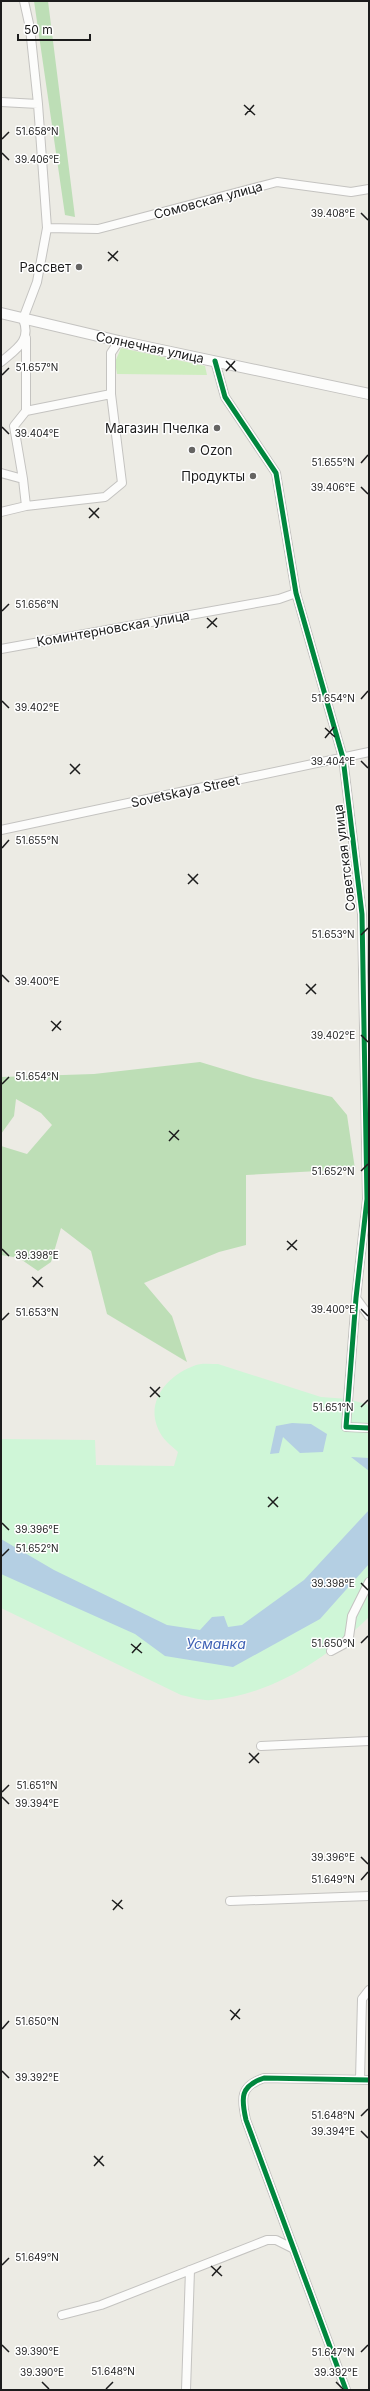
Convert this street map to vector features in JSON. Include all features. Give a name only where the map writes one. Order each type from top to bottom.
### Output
[{"type":"street","points":[[24,1],[30,28],[38,104],[47,228],[37,282],[23,319],[27,329],[26,411],[14,426],[26,506]]},
{"type":"street","points":[[1,102],[38,104]]},
{"type":"street","name":"Сомовская улица","points":[[47,228],[98,229],[277,182],[350,192],[369,189]]},
{"type":"street","name":"Солнечная улица","points":[[1,313],[119,341],[369,394]]},
{"type":"street","points":[[1,362],[26,338]]},
{"type":"street","points":[[1,512],[26,506],[105,497],[122,483],[111,394],[110,359],[111,353],[119,341]]},
{"type":"street","name":"Советская улица","points":[[215,362],[225,397],[276,474],[296,594],[343,758],[362,914],[368,1199],[356,1298],[346,1427],[369,1428]]},
{"type":"street","points":[[26,411],[111,394]]},
{"type":"street","points":[[1,473],[23,479]]},
{"type":"street","name":"Коминтерновская улица","points":[[3,646],[279,599],[296,594]]},
{"type":"street","name":"Sovetskaya Street","points":[[1,830],[369,752]]},
{"type":"street","points":[[356,1298],[369,1316]]},
{"type":"street","points":[[331,1651],[344,1644],[349,1637],[352,1616],[369,1582]]},
{"type":"street","points":[[261,1746],[369,1741]]},
{"type":"street","points":[[230,1901],[369,1896]]},
{"type":"street","points":[[360,2080],[362,2000],[369,1990]]},
{"type":"street","points":[[346,2390],[246,2120],[243,2104],[245,2089],[252,2082],[264,2078],[369,2080]]},
{"type":"street","points":[[62,2315],[100,2305],[266,2240],[276,2240],[294,2249]]},
{"type":"street","points":[[186,2390],[190,2270]]},
{"type":"green space","points":[[34,1],[48,1],[75,217],[65,215]]},
{"type":"green space","points":[[121,348],[205,366],[207,375],[117,374],[115,362]]},
{"type":"green space","points":[[200,1062],[253,1078],[332,1097],[347,1115],[355,1169],[246,1175],[246,1245],[219,1252],[144,1283],[172,1316],[187,1362],[107,1314],[91,1251],[61,1228],[51,1262],[38,1271],[19,1258],[1,1255],[1,1146],[27,1154],[52,1125],[41,1113],[16,1099],[14,1116],[1,1134],[1,1077],[94,1074]]},
{"type":"green space","points":[[198,1364],[218,1364],[321,1397],[348,1399],[369,1405],[369,1617],[335,1647],[297,1672],[256,1690],[234,1696],[208,1700],[181,1695],[1,1608],[1,1439],[95,1440],[96,1465],[174,1466],[178,1452],[162,1436],[156,1424],[156,1403],[160,1393],[166,1384],[185,1370]]},
{"type":"water","points":[[292,1423],[311,1424],[327,1434],[323,1452],[300,1453],[283,1437],[279,1453],[270,1454],[276,1426]]},
{"type":"water","points":[[351,1457],[369,1458],[369,1471]]},
{"type":"water","name":"Усманка","points":[[369,1510],[369,1564],[320,1619],[233,1667],[165,1656],[135,1634],[1,1574],[1,1539],[54,1570],[167,1625],[200,1630],[212,1617],[224,1616],[228,1627],[242,1625],[304,1580]]},
{"type":"cycle path","points":[[215,361],[225,397],[276,473],[296,593],[343,758],[362,914],[367,1199],[356,1298],[346,1427],[369,1428]]},
{"type":"cycle path","points":[[346,2390],[246,2120],[243,2099],[246,2089],[256,2081],[264,2078],[369,2080]]},
{"type":"place","name":"Рассвет","points":[[79,267]]},
{"type":"place","name":"Магазин Пчелка","points":[[217,428]]},
{"type":"place","name":"Ozon","points":[[192,450]]},
{"type":"place","name":"Продукты","points":[[253,476]]}]
